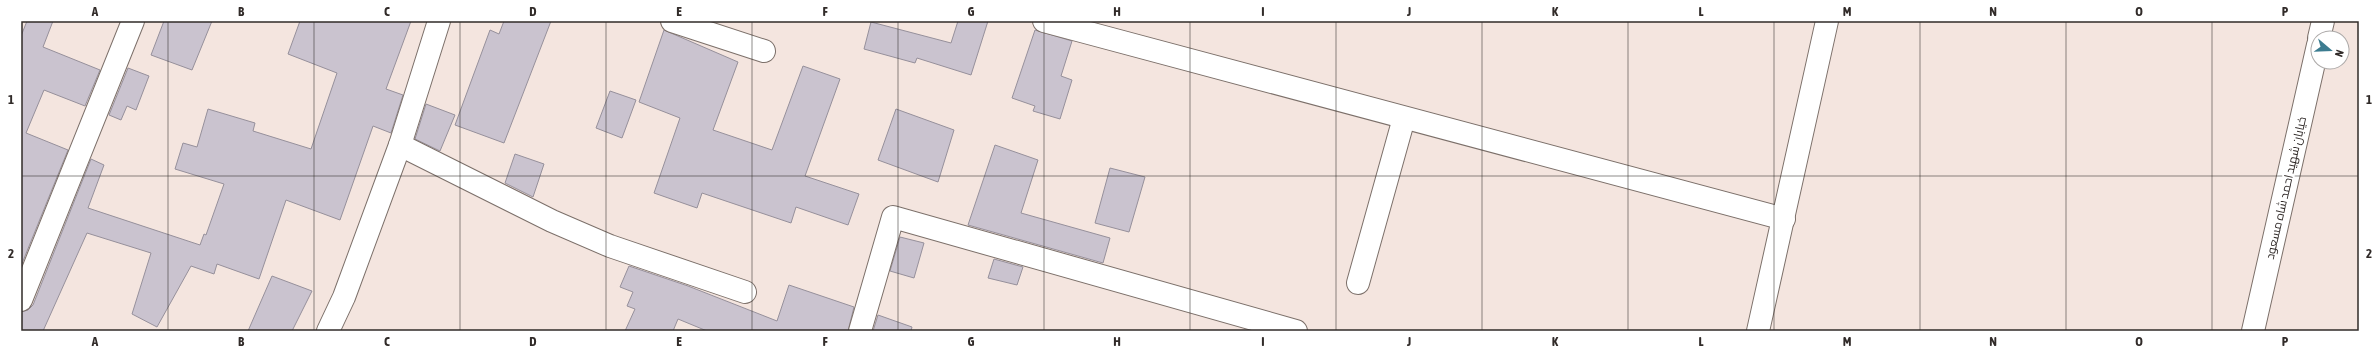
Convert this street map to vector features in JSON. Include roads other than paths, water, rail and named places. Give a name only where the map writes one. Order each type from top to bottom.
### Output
[{"type":"street","points":[[21,300],[133,21]]},
{"type":"street","points":[[328,331],[344,297],[400,145],[439,21]]},
{"type":"street","points":[[672,21],[764,51]]},
{"type":"street","points":[[1044,21],[1784,219]]},
{"type":"street","points":[[1758,331],[1828,21]]},
{"type":"street","name":"خیابان شهید احمد شاه مسعود","points":[[2253,331],[2312,70]]},
{"type":"street","points":[[1358,283],[1404,118]]},
{"type":"street","points":[[400,145],[552,221],[610,246],[745,292]]},
{"type":"street","points":[[860,331],[893,217],[1296,331]]}]
